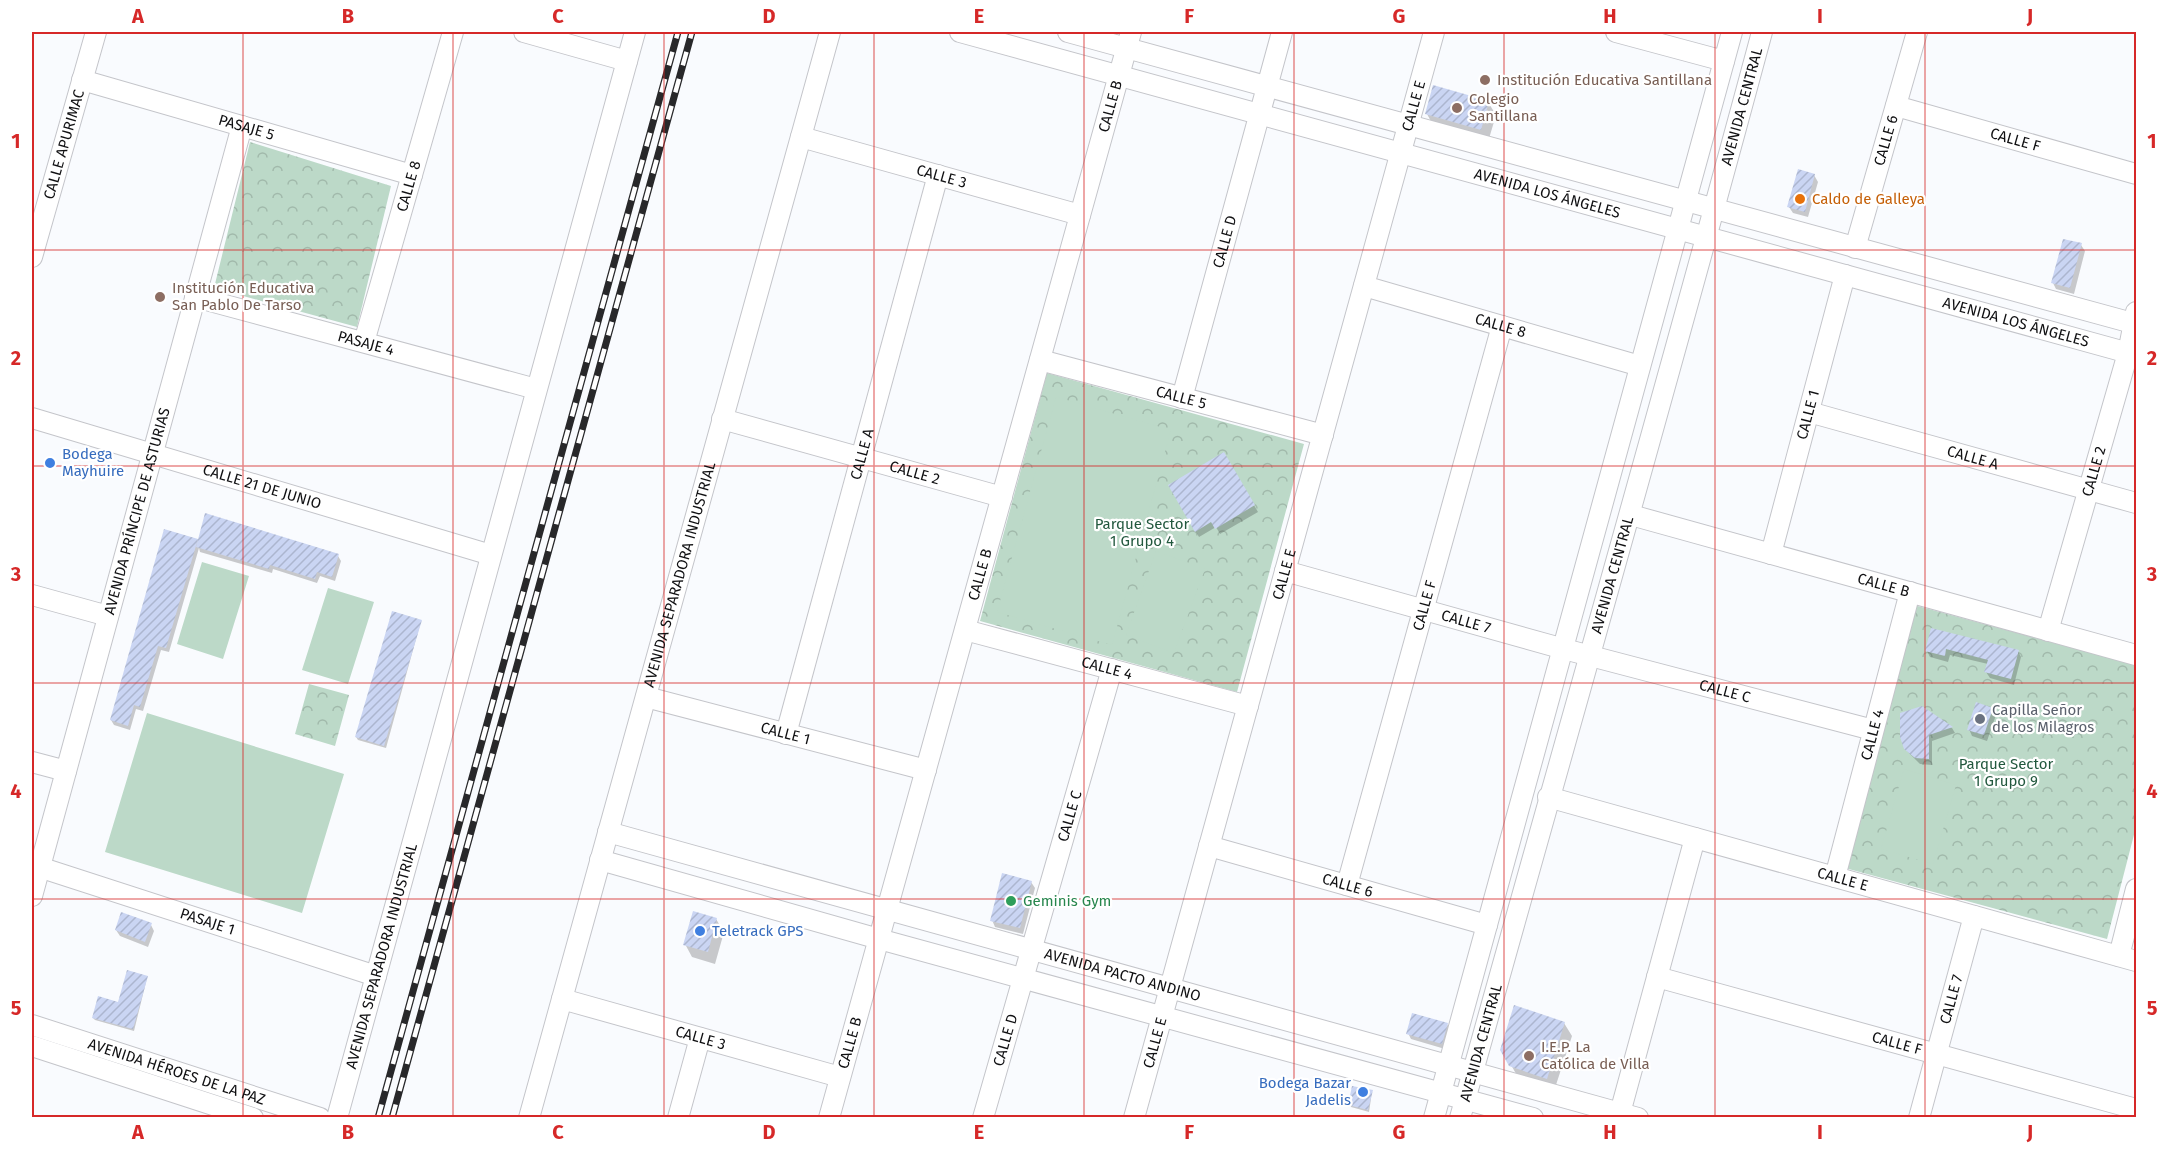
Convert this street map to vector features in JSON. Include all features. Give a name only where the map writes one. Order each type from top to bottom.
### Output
[{"type":"street","name":"CALLE APURIMAC","points":[[32,257],[96,32]]},
{"type":"street","name":"CALLE 8","points":[[364,342],[453,32]]},
{"type":"street","points":[[524,32],[627,61]]},
{"type":"street","name":"AVENIDA SEPARADORA INDUSTRIAL","points":[[337,1118],[635,32]]},
{"type":"street","name":"AVENIDA SEPARADORA INDUSTRIAL","points":[[529,1118],[830,32]]},
{"type":"street","name":"AVENIDA LOS ÁNGELES","points":[[960,32],[2132,354]]},
{"type":"street","name":"AVENIDA LOS ÁNGELES","points":[[1068,32],[1129,39],[1268,86],[1684,202],[2135,320]]},
{"type":"street","points":[[1268,86],[1282,32]]},
{"type":"street","name":"CALLE E","points":[[1134,1118],[1434,32]]},
{"type":"street","points":[[1616,32],[1724,61]]},
{"type":"street","name":"AVENIDA CENTRAL","points":[[1460,1118],[1548,797],[1576,652],[1640,366],[1732,32]]},
{"type":"street","name":"AVENIDA CENTRAL","points":[[1434,1118],[1487,925],[1576,652],[1631,515],[1762,32]]},
{"type":"street","name":"CALLE 6","points":[[1856,248],[1917,32]]},
{"type":"street","name":"CALLE B","points":[[829,1118],[1129,39]]},
{"type":"street","name":"PASAJE 5","points":[[82,80],[412,175]]},
{"type":"street","name":"CALLE D","points":[[1182,398],[1268,86]]},
{"type":"street","name":"CALLE F","points":[[1896,106],[2136,174]]},
{"type":"street","name":"AVENIDA PRÍNCIPE DE ASTURIAS","points":[[32,896],[242,126]]},
{"type":"street","name":"CALLE 3","points":[[801,137],[1080,214]]},
{"type":"street","name":"CALLE A","points":[[786,734],[938,175]]},
{"type":"street","name":"CALLE 1","points":[[1771,554],[1845,275]]},
{"type":"street","name":"CALLE 8","points":[[1364,286],[1640,366]]},
{"type":"street","name":"PASAJE 4","points":[[195,297],[536,389]]},
{"type":"street","name":"CALLE 2","points":[[2048,631],[2089,489],[2132,354],[2135,320]]},
{"type":"street","name":"CALLE F","points":[[1347,885],[1502,326]]},
{"type":"street","name":"CALLE 5","points":[[1040,360],[1323,435]]},
{"type":"street","name":"CALLE A","points":[[1809,412],[2136,503]]},
{"type":"street","name":"CALLE 21 DE JUNIO","points":[[32,418],[491,555]]},
{"type":"street","name":"CALLE 2","points":[[722,419],[1002,497]]},
{"type":"street","name":"CALLE B","points":[[1631,515],[2136,655]]},
{"type":"street","name":"CALLE 7","points":[[1285,571],[1576,652]]},
{"type":"street","name":"CALLE 4","points":[[1835,877],[1910,592]]},
{"type":"street","points":[[32,595],[108,616]]},
{"type":"street","name":"CALLE 4","points":[[965,630],[1248,706]]},
{"type":"street","name":"CALLE C","points":[[1576,652],[1874,730]]},
{"type":"street","name":"CALLE C","points":[[1026,963],[1112,669]]},
{"type":"street","name":"CALLE 1","points":[[646,697],[926,770]]},
{"type":"street","points":[[32,762],[66,771]]},
{"type":"street","name":"CALLE E","points":[[1548,797],[2128,958]]},
{"type":"street","name":"AVENIDA PACTO ANDINO","points":[[608,832],[887,910],[1162,1016],[1533,1118]]},
{"type":"street","points":[[1629,1115],[1657,977],[1695,838]]},
{"type":"street","name":"CALLE 6","points":[[1209,846],[1487,925]]},
{"type":"street","name":"AVENIDA PACTO ANDINO","points":[[600,860],[879,939],[1170,988],[1629,1115]]},
{"type":"street","name":"PASAJE 1","points":[[39,867],[376,976]]},
{"type":"street","points":[[2128,958],[2136,890]]},
{"type":"street","name":"CALLE 7","points":[[1919,1118],[1974,915]]},
{"type":"street","name":"CALLE D","points":[[983,1118],[1026,963]]},
{"type":"street","name":"CALLE F","points":[[1657,977],[2136,1109]]},
{"type":"street","name":"CALLE 3","points":[[562,999],[840,1077]]},
{"type":"street","name":"AVENIDA HÉROES DE LA PAZ","points":[[32,1025],[253,1118]]},
{"type":"street","points":[[678,1118],[700,1038]]},
{"type":"street","name":"AVENIDA HÉROES DE LA PAZ","points":[[32,1046],[320,1118]]},
{"type":"green space","points":[[250,142],[391,186],[357,327],[214,288]]},
{"type":"green space","name":"Parque Sector 1 Grupo 4","points":[[1047,373],[1304,444],[1237,692],[980,621]]},
{"type":"green space","points":[[1056,397],[1171,430],[1112,645],[997,612]]},
{"type":"green space","points":[[1156,551],[1205,569],[1174,653],[1126,635]]},
{"type":"green space","points":[[202,562],[249,576],[223,659],[177,644]]},
{"type":"green space","points":[[328,588],[374,602],[348,684],[302,670]]},
{"type":"green space","name":"Parque Sector 1 Grupo 9","points":[[1914,605],[2136,665],[2136,827],[2107,939],[1845,868]]},
{"type":"green space","points":[[309,684],[349,695],[335,746],[295,734]]},
{"type":"green space","points":[[147,713],[344,774],[302,913],[105,852]]},
{"type":"green space","points":[[1904,769],[1956,785],[1933,864],[1881,849]]},
{"type":"building","name":"Colegio Santillana","points":[[1433,85],[1489,101],[1481,130],[1425,114]]},
{"type":"building","points":[[1798,169],[1815,174],[1805,212],[1787,207]]},
{"type":"building","points":[[2063,239],[2082,243],[2070,288],[2051,283]]},
{"type":"building","points":[[1224,452],[1255,505],[1215,529],[1211,522],[1195,532],[1168,485]]},
{"type":"building","points":[[205,513],[339,554],[332,577],[317,572],[315,579],[270,565],[269,569],[196,547]]},
{"type":"building","points":[[164,529],[198,539],[166,648],[158,646],[140,707],[134,705],[128,726],[110,720]]},
{"type":"building","points":[[392,611],[422,620],[384,746],[355,737]]},
{"type":"building","points":[[1931,628],[2019,650],[2011,679],[1984,672],[1988,660],[1946,649],[1945,656],[1925,651]]},
{"type":"building","name":"Capilla Señor de los Milagros","points":[[1976,702],[1993,708],[1984,735],[1967,730]]},
{"type":"building","points":[[1922,706],[1953,727],[1929,735],[1929,759],[1915,758],[1904,749],[1900,737],[1900,713]]},
{"type":"building","name":"Geminis Gym","points":[[1002,873],[1032,881],[1020,928],[990,921]]},
{"type":"building","name":"Teletrack GPS","points":[[693,911],[717,918],[708,952],[683,945]]},
{"type":"building","points":[[121,912],[152,923],[145,942],[115,930]]},
{"type":"building","points":[[127,970],[148,976],[133,1029],[92,1018],[98,996],[118,1002]]},
{"type":"building","points":[[1514,1005],[1565,1022],[1547,1079],[1509,1066],[1500,1050]]},
{"type":"building","points":[[1412,1013],[1448,1023],[1442,1044],[1406,1034]]},
{"type":"building","points":[[1352,1086],[1373,1090],[1368,1110],[1348,1105]]},
{"type":"railway","points":[[378,1118],[678,32]]},
{"type":"railway","points":[[392,1118],[692,32]]},
{"type":"place","name":"Institución Educativa Santillana","points":[[1485,80]]},
{"type":"place","name":"Colegio Santillana","points":[[1457,108]]},
{"type":"place","name":"Caldo de Galleya","points":[[1800,199]]},
{"type":"place","name":"Institución Educativa San Pablo De Tarso","points":[[160,297]]},
{"type":"place","name":"Bodega Mayhuire","points":[[50,463]]},
{"type":"place","name":"Capilla Señor de los Milagros","points":[[1980,719]]},
{"type":"place","name":"Geminis Gym","points":[[1011,901]]},
{"type":"place","name":"Teletrack GPS","points":[[700,931]]},
{"type":"place","name":"I.E.P. La Católica de Villa","points":[[1529,1056]]},
{"type":"place","name":"Bodega Bazar Jadelis","points":[[1363,1092]]}]
